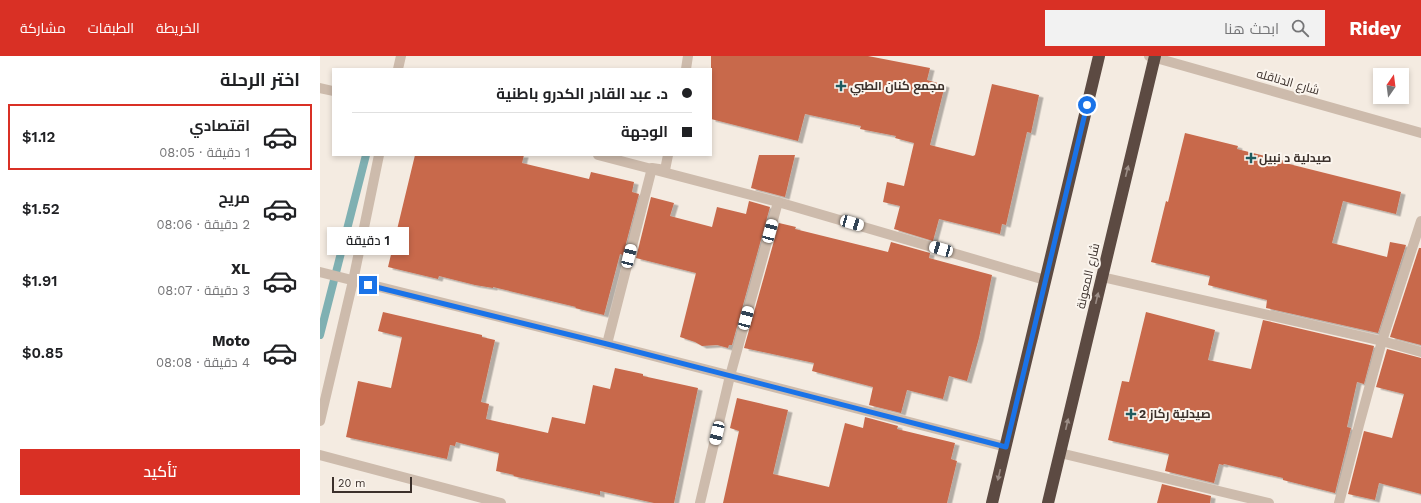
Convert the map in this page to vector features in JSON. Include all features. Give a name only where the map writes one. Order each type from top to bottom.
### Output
[{"type":"highway","points":[[992,503],[1098,56]]},
{"type":"highway","name":"شارع المعونة","points":[[1048,503],[1153,56]]},
{"type":"street","points":[[398,68],[401,56]]},
{"type":"street","points":[[686,68],[688,56]]},
{"type":"street","name":"شارع الدناقله","points":[[1153,56],[1421,133]]},
{"type":"street","points":[[320,88],[332,91]]},
{"type":"street","points":[[320,421],[353,281],[379,156]]},
{"type":"street","points":[[602,156],[778,202],[1045,280]]},
{"type":"street","points":[[652,168],[665,170],[668,156]]},
{"type":"street","points":[[607,344],[652,168]]},
{"type":"street","points":[[700,503],[730,376],[778,202]]},
{"type":"street","points":[[1340,503],[1382,341],[1421,221]]},
{"type":"street","points":[[320,272],[1006,447]]},
{"type":"street","points":[[1102,277],[1382,341],[1421,352]]},
{"type":"street","points":[[1060,453],[1269,503]]},
{"type":"street","points":[[320,455],[501,503]]},
{"type":"building","points":[[711,56],[868,56],[930,68],[927,80],[945,85],[930,145],[973,156],[975,155],[992,84],[1039,95],[1031,133],[1027,132],[1006,225],[1002,224],[1000,234],[939,219],[933,241],[894,229],[900,206],[883,202],[887,182],[904,186],[914,143],[895,138],[896,136],[860,129],[861,126],[805,114],[798,141],[712,119]]},
{"type":"building","points":[[1185,133],[1238,146],[1237,149],[1289,162],[1289,164],[1401,192],[1396,214],[1343,201],[1332,243],[1387,257],[1390,242],[1406,245],[1378,333],[1266,308],[1267,300],[1208,285],[1210,276],[1151,262]]},
{"type":"building","points":[[759,155],[795,155],[785,197],[751,188]]},
{"type":"building","points":[[415,156],[524,156],[522,163],[589,179],[591,172],[634,182],[632,192],[639,194],[623,255],[620,254],[604,315],[493,287],[475,285],[439,276],[438,279],[388,267]]},
{"type":"building","points":[[651,197],[674,203],[670,216],[712,227],[717,207],[746,214],[749,201],[770,207],[732,345],[729,345],[728,348],[717,345],[702,346],[680,337],[696,273],[636,258]]},
{"type":"building","points":[[779,223],[796,227],[795,229],[888,252],[891,242],[930,253],[929,258],[992,275],[979,338],[967,381],[949,376],[943,399],[907,390],[901,413],[869,405],[873,387],[812,371],[814,363],[744,348]]},
{"type":"building","points":[[1419,248],[1421,248],[1421,345],[1390,337]]},
{"type":"building","points":[[383,312],[482,335],[482,337],[495,340],[481,402],[489,404],[486,419],[548,433],[552,417],[585,424],[593,385],[610,389],[615,368],[643,374],[643,376],[698,388],[674,503],[654,503],[600,491],[600,495],[513,476],[514,475],[496,471],[499,453],[456,442],[455,446],[450,445],[447,459],[346,437],[358,381],[391,388],[402,337],[378,331]]},
{"type":"building","points":[[1146,312],[1215,330],[1208,360],[1251,369],[1263,320],[1374,346],[1364,384],[1357,382],[1347,427],[1351,428],[1335,493],[1283,480],[1283,478],[1224,464],[1219,464],[1214,483],[1165,471],[1169,454],[1108,440],[1122,381],[1129,382]]},
{"type":"building","points":[[1387,349],[1421,358],[1421,494],[1379,483],[1375,500],[1348,494],[1364,431],[1392,438],[1404,394],[1376,387]]},
{"type":"building","points":[[737,398],[788,410],[773,474],[829,487],[845,423],[863,428],[865,417],[898,426],[897,429],[955,443],[951,459],[957,461],[947,503],[723,503],[739,431],[730,428]]},
{"type":"building","points":[[1162,484],[1211,496],[1210,503],[1157,503]]},
{"type":"waterway","points":[[320,335],[366,156]]},
{"type":"place","name":"مجمع كنان الطبي","points":[[841,86]]},
{"type":"place","name":"صيدلية د نبيل","points":[[1251,158]]},
{"type":"place","name":"صيدلية ركاز 2","points":[[1131,414]]},
{"type":"route","points":[[368,285],[607,344],[1006,447],[1087,105]]}]
